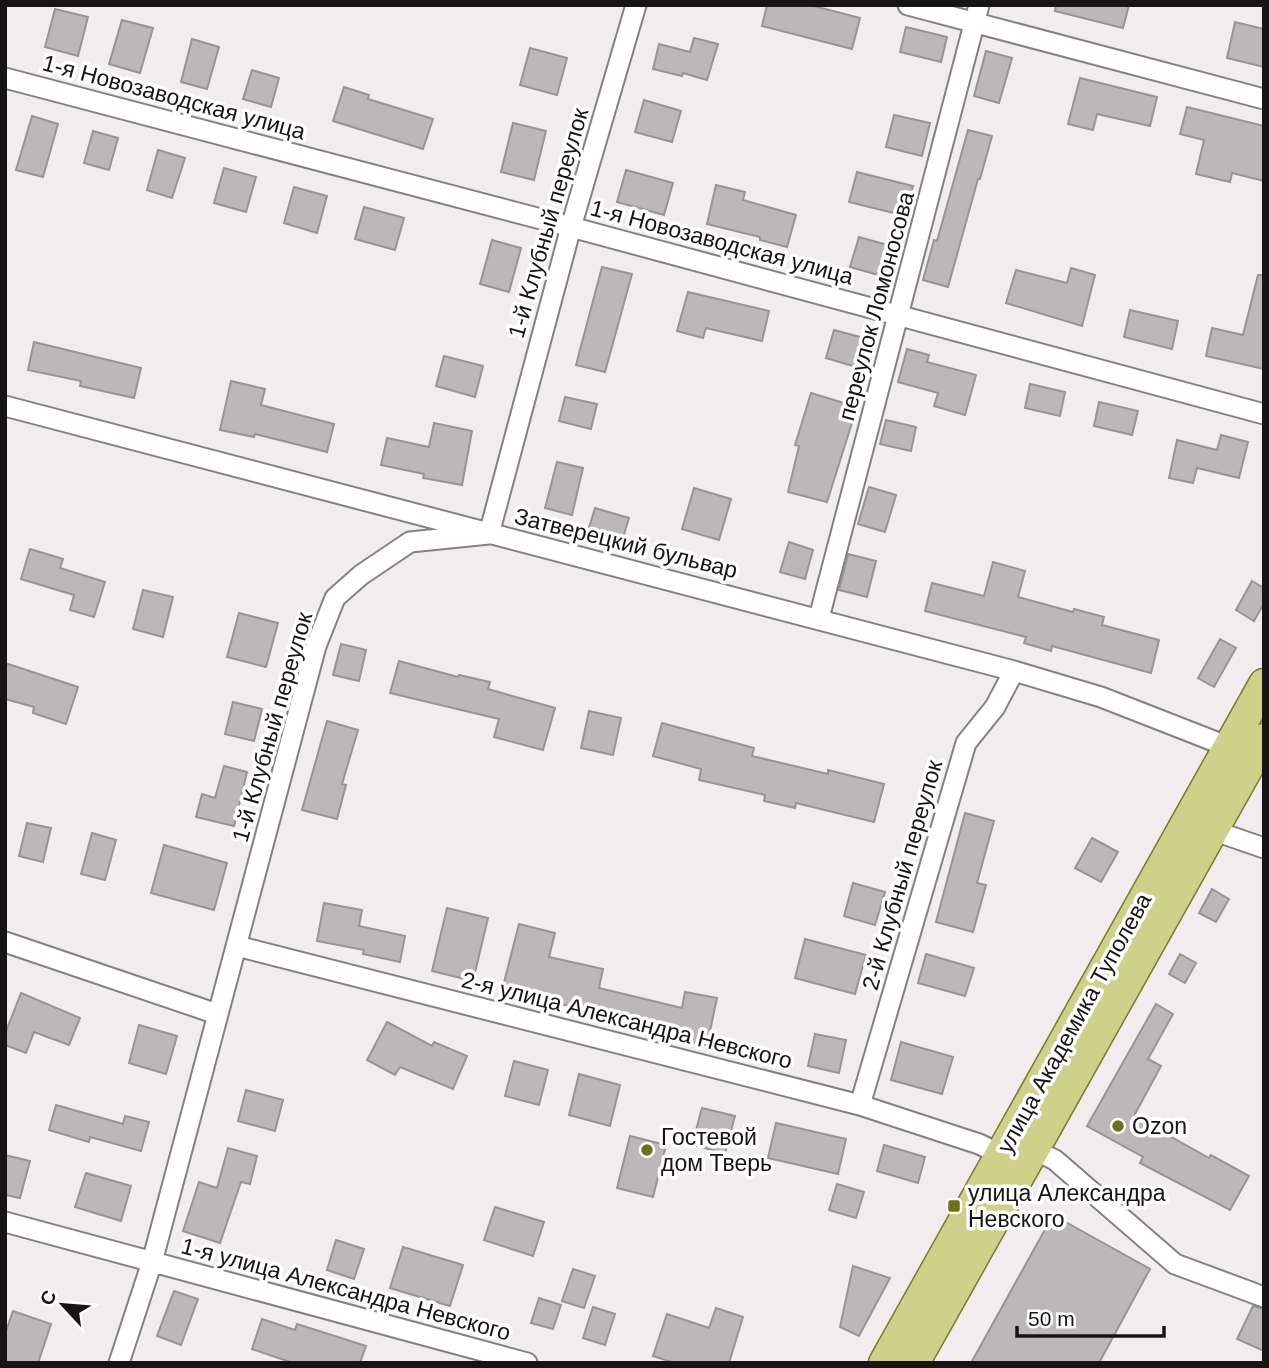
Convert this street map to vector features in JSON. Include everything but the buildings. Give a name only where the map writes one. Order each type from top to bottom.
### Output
[{"type":"main road","name":"улица Академика Туполева","points":[[884,1363],[1264,684]]},
{"type":"main road","name":"улица Академика Туполева","points":[[914,1363],[1264,738]]},
{"type":"main road","points":[[1229,747],[1238,763],[1237,787]]},
{"type":"street","name":"1-й Клубный переулок","points":[[118,1363],[152,1262],[316,646],[335,598],[361,575],[410,542],[489,534],[571,227],[636,5]]},
{"type":"street","points":[[908,5],[977,15],[1264,99]]},
{"type":"street","name":"переулок Ломоносова","points":[[820,618],[977,15]]},
{"type":"street","name":"1-я Новозаводская улица","points":[[5,78],[1264,414]]},
{"type":"street","name":"Затверецкий бульвар","points":[[5,406],[1014,671],[1101,697],[1229,747]]},
{"type":"street","name":"2-й Клубный переулок","points":[[860,1105],[966,743],[995,707],[1014,671]]},
{"type":"street","points":[[1212,830],[1264,848]]},
{"type":"street","points":[[5,942],[217,1014]]},
{"type":"street","name":"2-я улица Александра Невского","points":[[237,946],[860,1105],[979,1144],[1000,1154]]},
{"type":"street","points":[[1033,1149],[1055,1160],[1175,1264],[1264,1297]]},
{"type":"street","name":"1-я улица Александра Невского","points":[[5,1222],[527,1363]]},
{"type":"place","name":"Ozon","points":[[1118,1126]]},
{"type":"place","name":"Гостевой дом Тверь","points":[[647,1150]]},
{"type":"place","name":"улица Александра Невского","points":[[954,1206]]}]
